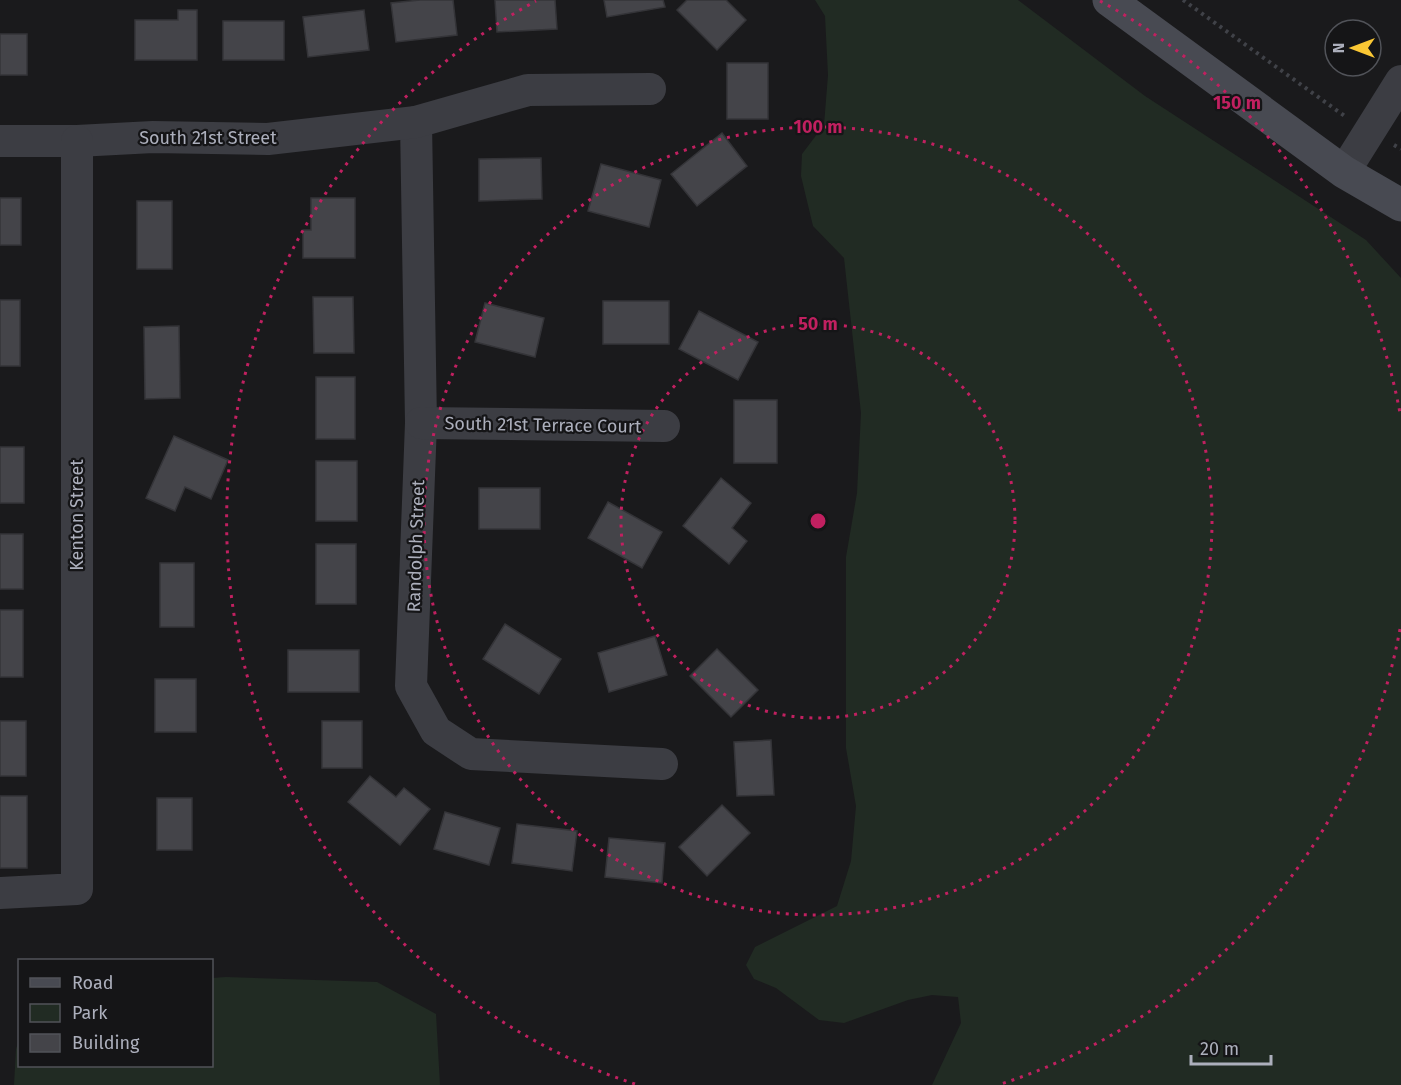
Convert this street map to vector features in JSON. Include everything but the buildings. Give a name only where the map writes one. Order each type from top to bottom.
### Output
[{"type":"main road","points":[[1109,0],[1344,172],[1401,205]]},
{"type":"street","points":[[1344,172],[1401,81]]},
{"type":"street","name":"South 21st Street","points":[[0,141],[77,141],[153,137],[268,139],[416,122],[528,90],[650,89]]},
{"type":"street","name":"Randolph Street","points":[[416,122],[421,423],[411,686],[436,731],[471,754],[662,764]]},
{"type":"street","name":"Kenton Street","points":[[0,893],[77,889],[77,141]]},
{"type":"street","name":"South 21st Terrace Court","points":[[421,423],[664,426]]},
{"type":"path","points":[[1183,0],[1354,122],[1401,149]]},
{"type":"green space","points":[[815,0],[1018,0],[1145,96],[1366,240],[1401,278],[1401,1085],[932,1085],[961,1023],[958,997],[932,995],[908,1000],[844,1023],[819,1020],[776,988],[754,979],[746,965],[755,947],[837,906],[851,861],[856,806],[846,748],[846,557],[857,493],[861,413],[844,258],[813,226],[801,176],[802,154],[824,125],[828,75],[825,16]]},
{"type":"green space","points":[[213,978],[377,982],[436,1014],[440,1085],[14,1085],[18,1043],[18,1067],[213,1067]]}]
